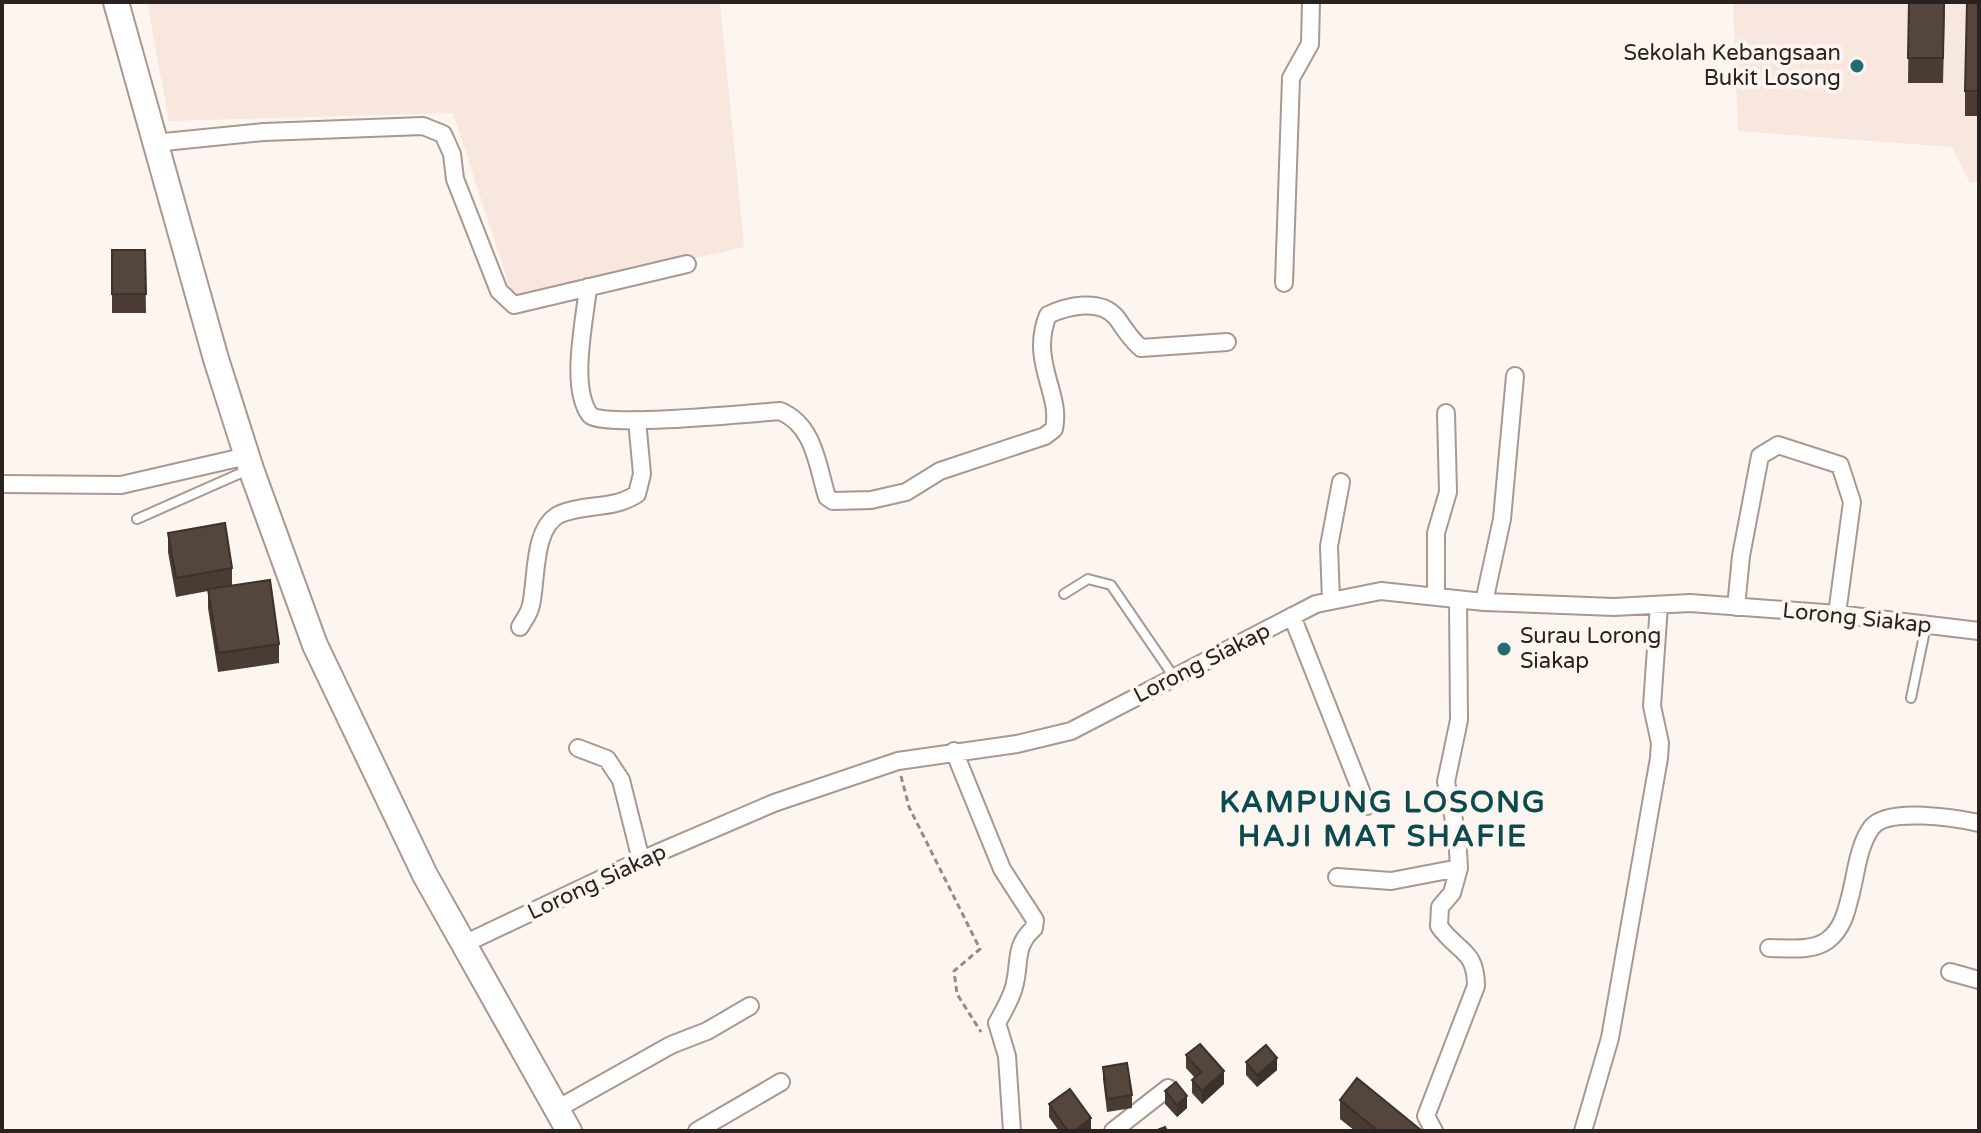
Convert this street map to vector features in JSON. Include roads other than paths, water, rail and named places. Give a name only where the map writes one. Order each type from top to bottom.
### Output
[{"type":"street","points":[[116,2],[154,143],[249,462],[315,645],[425,875],[569,1131]]},
{"type":"street","points":[[1284,283],[1291,78],[1310,44],[1311,2]]},
{"type":"street","points":[[154,143],[264,132],[423,126],[443,134],[452,154],[455,179],[499,291],[514,305],[687,264]]},
{"type":"street","points":[[588,287],[579,359],[581,392],[590,416],[599,421],[780,411],[796,418],[806,431],[827,497],[833,501],[871,500],[906,492],[940,471],[1045,436],[1054,429],[1057,416],[1042,360],[1042,330],[1048,315],[1067,306],[1093,306],[1114,314],[1128,337],[1141,348],[1227,342]]},
{"type":"street","points":[[1484,602],[1502,519],[1515,376]]},
{"type":"street","points":[[1436,596],[1436,533],[1448,492],[1446,413]]},
{"type":"street","points":[[520,627],[531,606],[537,552],[548,527],[559,515],[624,503],[637,494],[642,474],[637,420]]},
{"type":"street","points":[[1736,607],[1741,556],[1760,456],[1778,445],[1840,465],[1849,485],[1852,502],[1837,614]]},
{"type":"street","points":[[2,484],[121,485],[249,462]]},
{"type":"street","points":[[1331,601],[1329,546],[1341,482]]},
{"type":"street","name":"Lorong Siakap","points":[[464,944],[641,860],[774,803],[898,761],[1017,744],[1071,731],[1292,616],[1331,601],[1381,591],[1484,602],[1690,603],[1837,614],[1979,631]]},
{"type":"street","points":[[1434,1131],[1426,1116],[1476,986],[1476,967],[1467,952],[1448,939],[1439,926],[1440,907],[1452,893],[1459,868],[1457,835],[1446,782],[1459,720],[1458,599]]},
{"type":"street","points":[[1583,1131],[1610,1038],[1659,758],[1660,743],[1652,706],[1659,605]]},
{"type":"street","points":[[1292,616],[1367,806]]},
{"type":"street","points":[[578,748],[607,759],[621,780],[641,860]]},
{"type":"street","points":[[954,751],[1002,869],[1035,920],[1034,928],[1022,939],[1016,955],[1014,987],[997,1023],[1007,1056],[1012,1131]]},
{"type":"street","points":[[1769,948],[1808,948],[1828,940],[1845,920],[1864,839],[1874,824],[1894,817],[1951,817],[1979,823]]},
{"type":"street","points":[[1337,877],[1391,881],[1459,868]]},
{"type":"street","points":[[1950,972],[1979,980]]},
{"type":"street","points":[[557,1109],[671,1045],[707,1031],[750,1006]]},
{"type":"street","points":[[697,1131],[781,1082]]},
{"type":"street","points":[[1113,1131],[1168,1088]]},
{"type":"lane","points":[[137,519],[249,462]]},
{"type":"lane","points":[[1064,594],[1088,579],[1111,585],[1174,677]]},
{"type":"lane","points":[[1911,698],[1926,626]]},
{"type":"place","name":"Sekolah Kebangsaan Bukit Losong","points":[[1857,66]]},
{"type":"place","name":"Surau Lorong Siakap","points":[[1504,649]]},
{"type":"district","name":"KAMPUNG LOSONG HAJI MAT SHAFIE","points":[[1383,819]]}]
